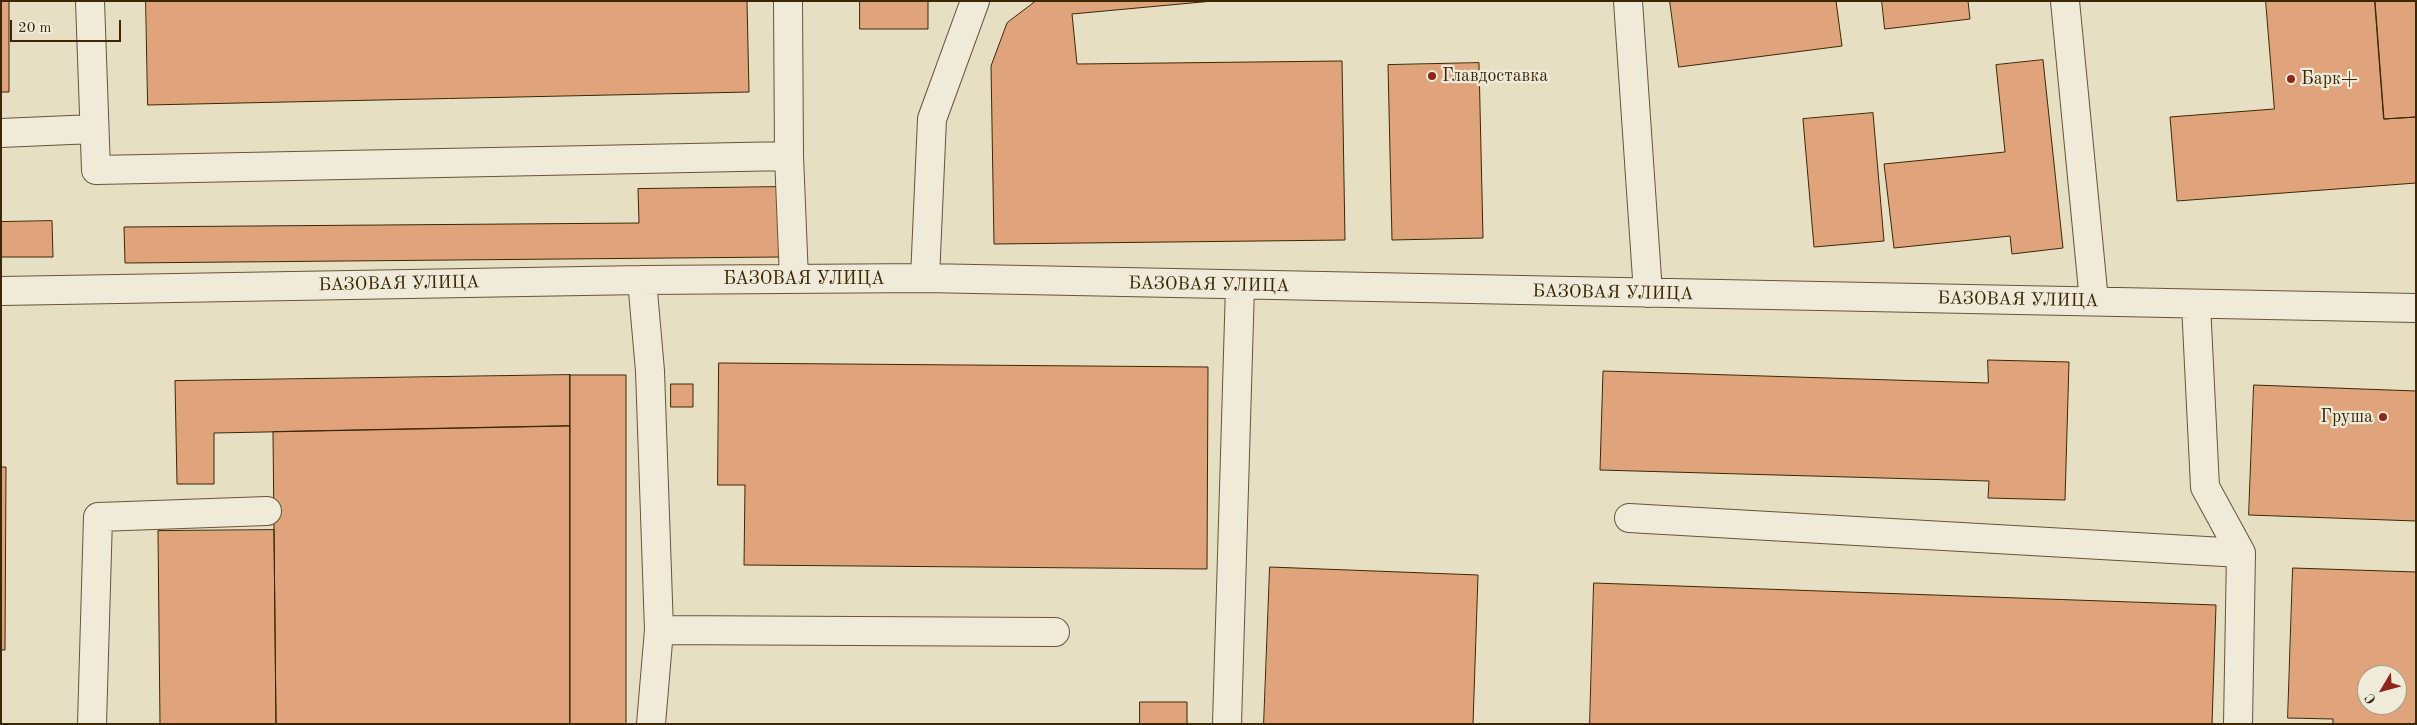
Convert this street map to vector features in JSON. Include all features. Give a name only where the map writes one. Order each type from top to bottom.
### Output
[{"type":"street","points":[[90,1],[93,129],[96,170],[789,156]]},
{"type":"street","points":[[788,1],[789,156],[794,278]]},
{"type":"street","points":[[925,278],[932,119],[975,1]]},
{"type":"street","points":[[1628,1],[1648,293]]},
{"type":"street","points":[[2065,1],[2094,301]]},
{"type":"street","points":[[1,133],[93,129]]},
{"type":"street","name":"БАЗОВАЯ УЛИЦА","points":[[1,291],[642,280],[925,278],[1240,286],[2416,308]]},
{"type":"street","points":[[642,280],[650,371],[659,630],[651,724]]},
{"type":"street","points":[[1227,724],[1240,286]]},
{"type":"street","points":[[2196,304],[2204,487],[2241,554],[2238,724]]},
{"type":"street","points":[[92,724],[98,517],[268,511]]},
{"type":"street","points":[[1629,518],[2241,554]]},
{"type":"street","points":[[659,630],[1055,632]]},
{"type":"building","points":[[1,1],[9,1],[9,92],[1,92]]},
{"type":"building","points":[[146,1],[747,1],[749,92],[148,105]]},
{"type":"building","points":[[860,1],[928,1],[928,29],[860,29]]},
{"type":"building","points":[[1036,1],[1213,1],[1072,14],[1077,64],[1342,61],[1345,240],[994,244],[991,66],[1007,23]]},
{"type":"building","points":[[1670,1],[1836,1],[1842,46],[1679,67]]},
{"type":"building","points":[[1882,1],[1968,1],[1970,19],[1885,29]]},
{"type":"building","points":[[2266,1],[2375,1],[2384,119],[2416,117],[2416,183],[2177,201],[2170,117],[2274,109]]},
{"type":"building","points":[[2375,1],[2416,1],[2416,117],[2384,119]]},
{"type":"building","points":[[2043,60],[2063,248],[2012,254],[2010,236],[1894,248],[1884,164],[2005,152],[1996,65]]},
{"type":"building","points":[[1479,63],[1483,238],[1392,240],[1388,65]]},
{"type":"building","points":[[1873,113],[1884,241],[1814,247],[1803,119]]},
{"type":"building","points":[[779,187],[780,257],[125,263],[124,227],[639,223],[638,189]]},
{"type":"building","points":[[52,221],[53,257],[1,257],[1,222]]},
{"type":"building","points":[[1988,360],[2069,362],[2065,500],[1988,498],[1989,481],[1600,470],[1603,371],[1988,383]]},
{"type":"building","points":[[719,363],[1208,367],[1207,569],[744,565],[745,485],[718,485]]},
{"type":"building","points":[[570,375],[626,375],[626,724],[570,724]]},
{"type":"building","points":[[570,375],[570,426],[214,433],[214,484],[177,484],[175,381]]},
{"type":"building","points":[[671,384],[693,384],[693,407],[671,407]]},
{"type":"building","points":[[2254,385],[2416,391],[2416,521],[2249,515]]},
{"type":"building","points":[[570,426],[570,724],[276,724],[273,432]]},
{"type":"building","points":[[1,467],[6,467],[5,650],[1,650]]},
{"type":"building","points":[[274,530],[276,724],[160,724],[158,531]]},
{"type":"building","points":[[1270,567],[1478,575],[1473,724],[1264,724]]},
{"type":"building","points":[[2293,568],[2416,572],[2416,724],[2333,724],[2333,719],[2288,718]]},
{"type":"building","points":[[1594,583],[2216,605],[2212,724],[1590,724]]},
{"type":"building","points":[[1140,702],[1187,702],[1187,724],[1140,724]]},
{"type":"place","name":"Главдоставка","points":[[1432,76]]},
{"type":"place","name":"Барк+","points":[[2291,79]]},
{"type":"place","name":"Груша","points":[[2383,417]]}]
